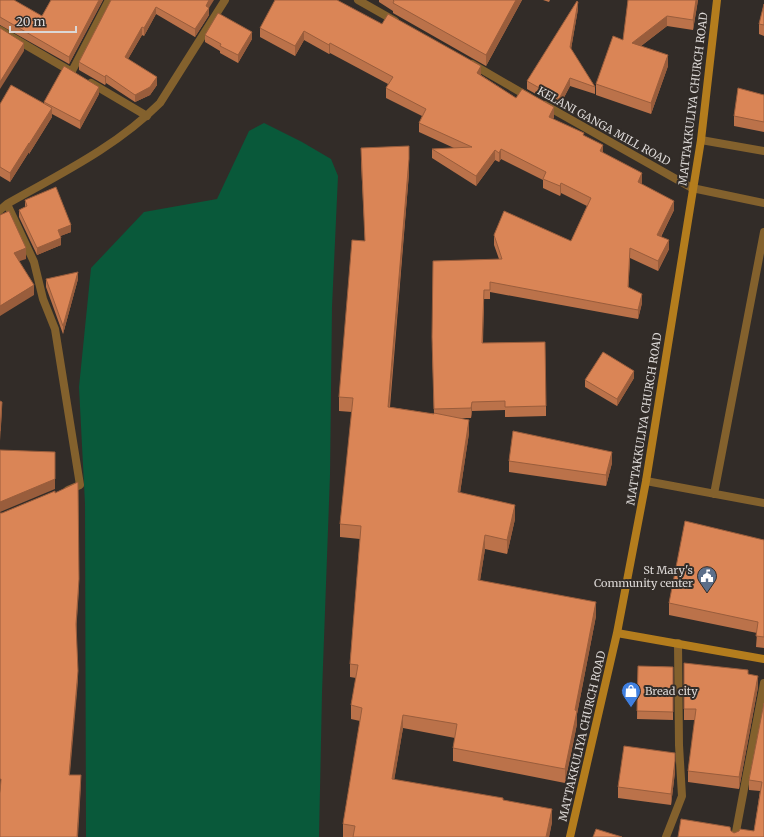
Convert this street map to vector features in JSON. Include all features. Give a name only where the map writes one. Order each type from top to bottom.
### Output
[{"type":"street","points":[[78,75],[109,0]]},
{"type":"street","points":[[58,494],[80,485],[55,329],[43,299],[34,262],[3,207],[70,169],[115,141],[147,116],[160,103],[225,0]]},
{"type":"street","points":[[358,0],[405,27]]},
{"type":"street","name":"MATTAKKULIYA CHURCH ROAD","points":[[570,837],[617,632],[646,481],[692,188],[701,140],[717,0]]},
{"type":"street","points":[[0,30],[147,116]]},
{"type":"street","name":"KELANI GANGA MILL ROAD","points":[[467,62],[692,188],[764,203]]},
{"type":"street","points":[[701,140],[764,151]]},
{"type":"street","points":[[714,494],[764,232]]},
{"type":"street","points":[[646,481],[764,503]]},
{"type":"street","points":[[617,632],[764,659]]},
{"type":"street","points":[[666,837],[682,796],[679,745],[678,643]]},
{"type":"street","points":[[736,837],[764,683]]},
{"type":"green space","points":[[264,123],[302,142],[331,159],[338,176],[332,307],[330,475],[322,693],[319,837],[86,837],[85,504],[79,387],[91,268],[144,212],[217,199],[249,131]]},
{"type":"building","points":[[0,0],[14,0],[42,16],[51,0],[99,0],[69,57],[0,17]]},
{"type":"building","points":[[111,0],[209,0],[206,6],[209,8],[195,29],[156,7],[144,28],[142,27],[125,57],[157,77],[150,87],[135,95],[106,75],[105,77],[79,62]]},
{"type":"building","points":[[275,0],[337,0],[382,24],[388,14],[481,66],[477,73],[516,98],[522,89],[554,107],[549,117],[584,133],[583,135],[603,145],[600,151],[642,173],[638,182],[674,201],[657,235],[669,240],[658,261],[630,248],[628,287],[642,294],[638,310],[490,282],[490,290],[484,290],[482,343],[545,342],[546,406],[505,407],[505,401],[472,402],[471,408],[434,409],[432,337],[433,261],[502,259],[494,235],[504,211],[571,241],[591,198],[561,183],[560,186],[543,179],[546,172],[501,149],[499,153],[495,150],[476,176],[432,149],[472,147],[419,123],[426,109],[386,88],[393,77],[330,43],[329,45],[304,31],[295,46],[260,28]]},
{"type":"building","points":[[393,0],[516,0],[486,55],[393,3]]},
{"type":"building","points":[[628,0],[696,0],[693,20],[667,16],[632,43],[668,55],[651,103],[596,84],[613,36],[623,40]]},
{"type":"building","points":[[577,1],[570,47],[595,87],[570,78],[559,99],[527,81]]},
{"type":"building","points":[[764,4],[764,25],[759,24]]},
{"type":"building","points":[[218,13],[252,32],[238,55],[220,46],[221,44],[205,35]]},
{"type":"building","points":[[0,28],[24,43],[0,82]]},
{"type":"building","points":[[64,66],[99,87],[80,121],[44,102]]},
{"type":"building","points":[[11,85],[52,108],[10,173],[0,167],[0,104]]},
{"type":"building","points":[[738,88],[764,95],[764,122],[734,116]]},
{"type":"building","points":[[409,146],[388,407],[434,413],[469,420],[458,492],[515,505],[507,540],[485,535],[478,580],[596,602],[575,710],[577,711],[565,769],[453,748],[457,724],[403,715],[392,779],[503,798],[503,800],[552,809],[546,837],[353,837],[355,826],[343,824],[362,708],[351,705],[358,665],[350,664],[361,526],[340,524],[353,398],[339,397],[352,240],[365,241],[361,148]]},
{"type":"building","points":[[56,187],[71,225],[58,230],[61,238],[37,248],[19,210],[27,206],[25,200]]},
{"type":"building","points":[[9,211],[26,248],[14,253],[34,285],[0,306],[0,215]]},
{"type":"building","points":[[78,272],[63,326],[46,279]]},
{"type":"building","points":[[603,352],[634,371],[617,399],[585,380]]},
{"type":"building","points":[[0,401],[2,402],[0,431]]},
{"type":"building","points":[[513,431],[612,452],[606,475],[509,461]]},
{"type":"building","points":[[0,450],[55,452],[55,479],[0,502]]},
{"type":"building","points":[[78,482],[79,579],[76,624],[78,671],[69,775],[81,775],[77,837],[0,837],[0,513],[55,491],[55,493]]},
{"type":"building","points":[[685,521],[764,540],[764,637],[756,636],[758,622],[669,603]]},
{"type":"building","points":[[684,663],[748,670],[748,674],[758,676],[739,777],[688,771],[696,709],[684,709]]},
{"type":"building","points":[[638,666],[673,667],[673,712],[637,711]]},
{"type":"building","points":[[764,703],[764,837],[678,837],[681,819],[730,827],[731,831],[734,833],[740,829],[754,831],[762,782],[749,780]]},
{"type":"building","points":[[624,746],[675,753],[671,794],[618,787]]},
{"type":"building","points":[[596,829],[622,837],[593,837]]},
{"type":"place","name":"St Mary's Community center","points":[[707,593]]},
{"type":"place","name":"Bread city","points":[[631,708]]}]
